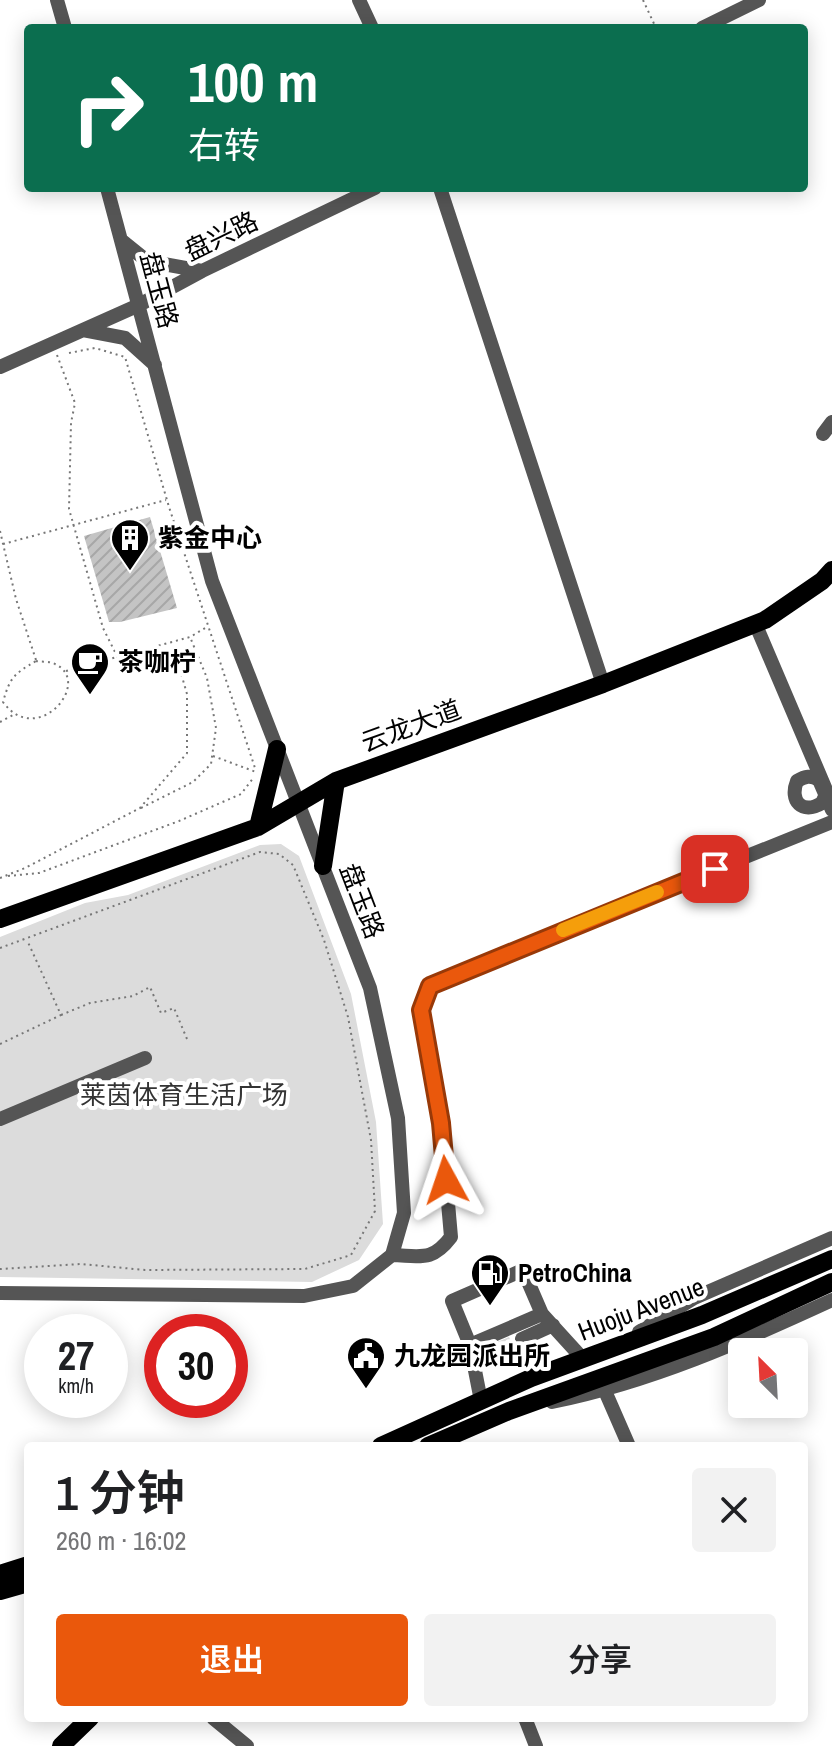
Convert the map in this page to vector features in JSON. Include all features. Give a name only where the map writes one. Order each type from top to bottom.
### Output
[{"type":"main road","name":"云龙大道","points":[[0,919],[258,827],[336,781],[603,684],[765,620],[822,581],[832,570]]},
{"type":"main road","points":[[258,827],[277,749]]},
{"type":"main road","points":[[323,866],[336,781]]},
{"type":"main road","name":"Huoju Avenue","points":[[390,1442],[481,1401],[702,1315],[832,1259]]},
{"type":"main road","name":"Huoju Avenue","points":[[437,1442],[509,1411],[714,1337],[832,1282]]},
{"type":"main road","points":[[0,1574],[24,1566]]},
{"type":"main road","points":[[0,1591],[24,1584]]},
{"type":"main road","points":[[61,1746],[86,1722]]},
{"type":"street","points":[[57,0],[64,24]]},
{"type":"street","points":[[359,0],[370,24]]},
{"type":"street","points":[[710,24],[759,0]]},
{"type":"street","name":"盘玉路","points":[[108,192],[212,581],[370,988],[398,1118],[404,1213],[392,1255]]},
{"type":"street","name":"盘兴路","points":[[0,367],[139,305],[202,271],[367,192]]},
{"type":"street","points":[[441,192],[603,684]]},
{"type":"street","points":[[121,240],[147,261],[202,271]]},
{"type":"street","points":[[83,330],[125,338],[155,365]]},
{"type":"street","points":[[755,623],[827,792],[822,803],[809,809],[798,803],[793,792],[797,781],[814,777],[819,780],[832,810]]},
{"type":"street","points":[[0,1293],[304,1296],[353,1286],[392,1255],[423,1256],[439,1252],[451,1237],[441,1123],[421,1010],[430,986],[832,822]]},
{"type":"street","points":[[0,1119],[145,1058]]},
{"type":"street","points":[[611,1349],[694,1298],[832,1238]]},
{"type":"street","points":[[481,1401],[470,1345],[452,1301],[523,1270],[542,1314],[583,1359]]},
{"type":"street","points":[[509,1411],[605,1391],[721,1351],[832,1300]]},
{"type":"street","points":[[470,1345],[542,1314]]},
{"type":"street","points":[[522,1339],[553,1325]]},
{"type":"street","points":[[473,1361],[499,1349]]},
{"type":"street","points":[[605,1391],[627,1442]]},
{"type":"street","points":[[218,1722],[247,1746]]},
{"type":"street","points":[[527,1722],[536,1746]]},
{"type":"path","points":[[643,0],[654,24]]},
{"type":"path","points":[[118,658],[103,628],[69,509],[71,423],[75,403],[57,355],[95,348],[125,357],[207,627],[257,773]]},
{"type":"path","points":[[3,544],[167,499]]},
{"type":"path","points":[[0,531],[16,599],[36,661]]},
{"type":"path","points":[[0,561],[6,558]]},
{"type":"path","points":[[65,671],[190,637],[207,627]]},
{"type":"path","points":[[2,877],[193,782],[211,764],[216,728],[209,690],[190,637]]},
{"type":"path","points":[[140,808],[187,753],[187,694],[172,642]]},
{"type":"path","points":[[36,661],[54,663],[65,671],[66,699],[55,711],[29,719],[13,715],[3,702],[8,683],[15,673],[36,661]]},
{"type":"path","points":[[0,722],[13,715]]},
{"type":"path","points":[[213,756],[257,773]]},
{"type":"path","points":[[2,877],[39,873],[165,827],[241,794],[257,773]]},
{"type":"path","points":[[0,948],[260,852],[279,854],[293,865],[324,940],[348,1017],[371,1140],[375,1211],[351,1255],[305,1269],[145,1270],[81,1264],[0,1269]]},
{"type":"path","points":[[27,939],[61,1015]]},
{"type":"path","points":[[0,1044],[90,1003],[133,996],[150,987],[161,1013],[174,1008],[187,1039]]},
{"type":"green space","name":"莱茵体育生活广场","points":[[281,844],[299,856],[351,994],[376,1122],[383,1224],[359,1260],[312,1282],[0,1277],[0,937],[85,903],[128,895],[260,845]]},
{"type":"building","name":"紫金中心","points":[[150,517],[177,608],[109,622],[84,536]]},
{"type":"tunnel","points":[[499,1349],[522,1339]]},
{"type":"slow traffic","points":[[563,930],[657,892]]},
{"type":"place","name":"紫金中心","points":[[130,572]]},
{"type":"place","name":"茶咖柠","points":[[90,696]]},
{"type":"place","name":"PetroChina","points":[[490,1307]]},
{"type":"place","name":"九龙园派出所","points":[[366,1390]]},
{"type":"route","points":[[446,1180],[441,1123],[421,1010],[430,986],[715,869]]}]
